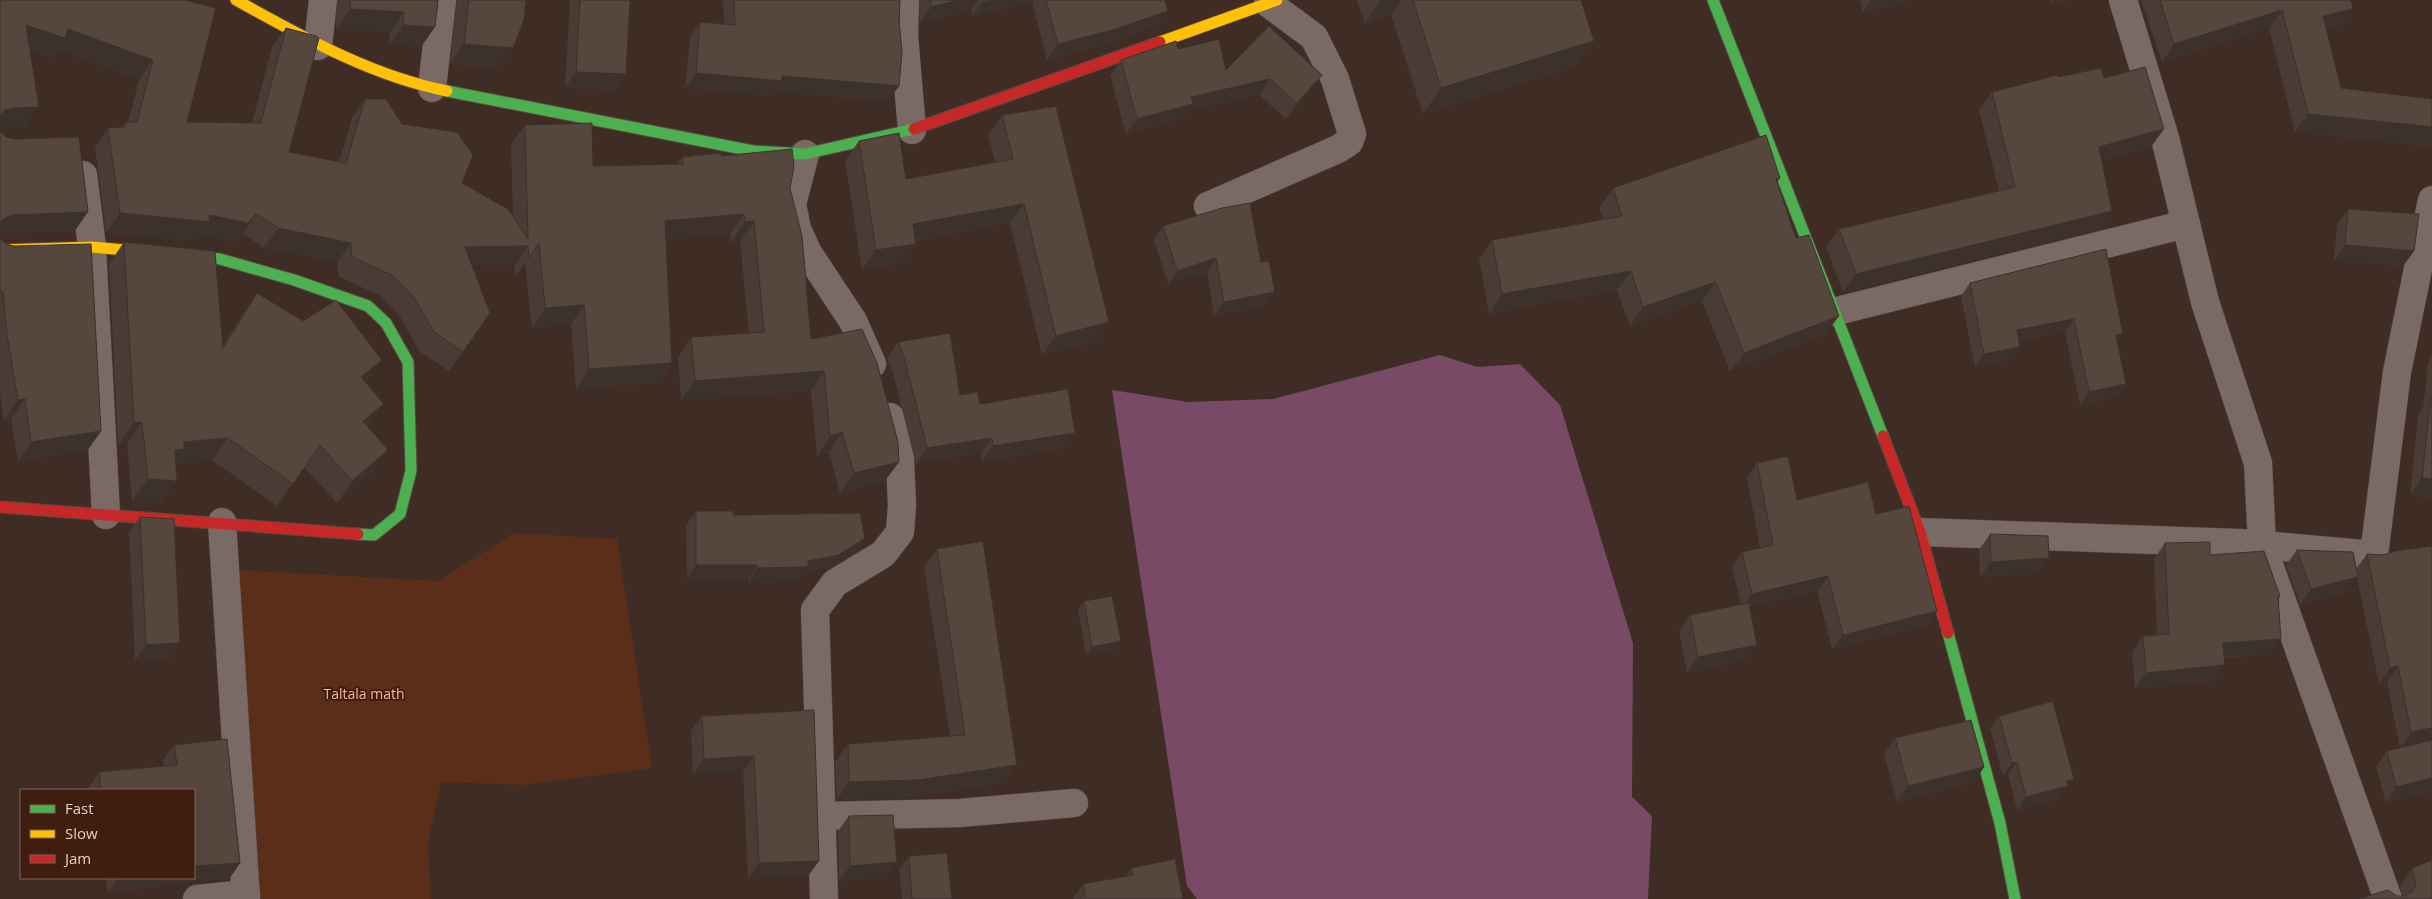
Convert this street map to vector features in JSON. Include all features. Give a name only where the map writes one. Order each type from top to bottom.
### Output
[{"type":"street","points":[[236,0],[318,46],[389,74],[432,88],[753,151],[805,154],[912,130],[1273,2],[1314,37],[1335,79],[1352,134],[1349,142],[1338,150],[1208,206]]},
{"type":"street","points":[[318,46],[323,0]]},
{"type":"street","points":[[432,88],[442,0]]},
{"type":"street","points":[[905,0],[904,36],[912,130]]},
{"type":"street","points":[[1713,0],[1920,532],[2000,823],[2015,899]]},
{"type":"street","points":[[2123,0],[2166,138],[2205,302],[2258,463],[2262,546],[2388,899]]},
{"type":"street","points":[[80,151],[92,247],[106,515]]},
{"type":"street","points":[[805,154],[792,204],[797,229],[808,253],[853,321],[882,390],[900,459],[902,505],[900,532],[883,554],[835,583],[815,610],[824,899]]},
{"type":"street","points":[[1920,532],[2262,546],[2374,555],[2397,372],[2432,200]]},
{"type":"street","points":[[1833,312],[2186,224]]},
{"type":"street","points":[[0,250],[92,247],[220,259],[294,280],[368,306],[386,323],[408,362],[411,471],[400,514],[374,534],[0,507]]},
{"type":"street","points":[[197,899],[246,897],[222,522]]},
{"type":"street","points":[[822,816],[960,813],[1074,803]]},
{"type":"green space","name":"Taltala math","points":[[513,533],[617,539],[652,768],[524,785],[441,782],[428,844],[431,899],[259,899],[238,570],[439,581]]},
{"type":"shaded area","points":[[1440,355],[1477,367],[1520,364],[1560,405],[1633,643],[1632,797],[1652,816],[1648,899],[1197,899],[1187,886],[1112,390],[1188,402],[1273,399]]},
{"type":"building","points":[[0,0],[185,0],[216,8],[187,122],[261,123],[286,28],[316,36],[319,38],[289,152],[346,163],[365,99],[386,99],[402,124],[457,132],[473,155],[462,183],[508,209],[528,239],[525,125],[592,123],[593,166],[683,164],[682,157],[721,153],[721,156],[792,149],[794,166],[790,188],[802,236],[811,339],[862,329],[877,363],[898,442],[899,462],[854,473],[842,432],[830,436],[824,371],[695,381],[691,337],[764,332],[754,221],[745,222],[744,214],[665,221],[672,363],[589,369],[584,305],[545,308],[539,243],[529,258],[528,246],[465,247],[490,313],[463,352],[434,332],[413,296],[392,275],[352,257],[351,243],[278,228],[256,214],[248,223],[209,215],[210,222],[120,213],[108,128],[125,127],[125,122],[137,122],[153,60],[68,29],[65,38],[26,25],[39,107],[13,108],[5,110],[0,116]]},
{"type":"building","points":[[350,0],[438,0],[435,27],[403,25],[404,12],[350,9]]},
{"type":"building","points":[[469,0],[526,0],[524,20],[513,48],[464,44]]},
{"type":"building","points":[[580,0],[630,0],[626,74],[576,72]]},
{"type":"building","points":[[734,0],[900,0],[899,20],[902,52],[899,86],[782,76],[782,81],[696,73],[700,22],[735,25]]},
{"type":"building","points":[[930,0],[959,0],[931,7]]},
{"type":"building","points":[[1046,0],[1165,0],[1168,11],[1113,30],[1058,44]]},
{"type":"building","points":[[1413,0],[1581,0],[1594,41],[1441,88]]},
{"type":"building","points":[[2160,0],[2351,0],[2353,9],[2323,16],[2341,88],[2432,99],[2432,127],[2308,114],[2282,10],[2174,44]]},
{"type":"building","points":[[1269,26],[1322,75],[1297,103],[1270,79],[1191,97],[1193,104],[1137,119],[1121,60],[1176,41],[1178,49],[1219,39],[1226,70]]},
{"type":"building","points":[[2145,67],[2164,129],[2099,147],[2112,211],[1856,274],[1839,229],[2015,187],[1992,92],[2057,75],[2058,77],[2101,68],[2104,78]]},
{"type":"building","points":[[1056,106],[1109,322],[1056,336],[1024,204],[913,224],[916,244],[876,250],[859,141],[899,133],[906,179],[1013,159],[1002,115]]},
{"type":"building","points":[[0,131],[6,137],[14,139],[79,137],[88,212],[13,215],[5,218],[0,223]]},
{"type":"building","points":[[1766,135],[1780,178],[1776,179],[1796,238],[1809,235],[1839,316],[1744,353],[1716,282],[1643,307],[1631,271],[1502,294],[1492,240],[1622,216],[1613,188]]},
{"type":"building","points":[[1250,203],[1261,262],[1269,261],[1275,292],[1224,302],[1216,258],[1177,271],[1163,226],[1222,208]]},
{"type":"building","points":[[2348,209],[2419,214],[2414,251],[2345,245]]},
{"type":"building","points":[[0,237],[6,244],[14,246],[91,244],[101,431],[31,442],[25,399],[18,400],[7,335],[3,292],[0,292]]},
{"type":"building","points":[[124,242],[215,251],[223,348],[257,293],[303,321],[336,300],[382,360],[361,377],[384,404],[363,421],[388,450],[352,481],[320,445],[293,484],[228,438],[184,442],[184,449],[175,450],[177,481],[148,479],[142,422],[134,423]]},
{"type":"building","points":[[2106,249],[2123,334],[2116,335],[2126,384],[2089,392],[2074,319],[2017,330],[2020,347],[1984,354],[1970,283]]},
{"type":"building","points":[[950,333],[960,395],[978,392],[980,404],[1068,389],[1075,433],[993,446],[992,438],[927,448],[904,357],[898,342]]},
{"type":"building","points":[[2432,396],[2432,479],[2422,478]]},
{"type":"building","points":[[1788,456],[1797,500],[1868,482],[1876,514],[1909,506],[1937,611],[1843,635],[1828,576],[1752,594],[1742,552],[1773,545],[1757,463]]},
{"type":"building","points":[[696,511],[733,511],[733,515],[860,513],[865,538],[839,555],[808,561],[808,567],[757,568],[757,565],[696,565]]},
{"type":"building","points":[[140,517],[174,519],[180,643],[146,645]]},
{"type":"building","points":[[1990,534],[2048,536],[2049,558],[1991,562]]},
{"type":"building","points":[[983,541],[1017,765],[918,780],[849,782],[848,744],[965,735],[937,549]]},
{"type":"building","points":[[2210,542],[2210,555],[2264,551],[2280,596],[2278,597],[2281,639],[2223,643],[2225,665],[2146,673],[2143,636],[2169,634],[2165,543]]},
{"type":"building","points":[[2432,546],[2432,728],[2411,732],[2398,666],[2390,668],[2367,554],[2384,555],[2395,551]]},
{"type":"building","points":[[2297,550],[2353,552],[2358,577],[2311,589]]},
{"type":"building","points":[[1112,596],[1121,641],[1092,647],[1084,601]]},
{"type":"building","points":[[1749,603],[1757,645],[1698,657],[1690,615]]},
{"type":"building","points":[[2053,701],[2074,779],[2066,781],[2068,786],[2026,797],[2017,762],[2012,763],[1999,716]]},
{"type":"building","points":[[814,710],[819,861],[759,863],[754,756],[704,759],[702,716]]},
{"type":"building","points":[[1971,720],[1984,767],[1908,786],[1895,738]]},
{"type":"building","points":[[227,739],[240,863],[195,866],[195,789],[101,789],[99,772],[177,765],[174,745]]},
{"type":"building","points":[[2432,740],[2432,778],[2396,787],[2387,751]]},
{"type":"building","points":[[893,815],[897,862],[850,866],[849,816]]},
{"type":"building","points":[[947,853],[952,899],[912,899],[909,856]]},
{"type":"building","points":[[1175,859],[1183,899],[1086,899],[1083,884],[1133,875],[1131,868]]},
{"type":"building","points":[[2432,860],[2432,899],[2358,899],[2388,890],[2397,896],[2405,896],[2412,892],[2416,884],[2412,868]]},
{"type":"traffic: fast","points":[[1713,0],[1883,436]]},
{"type":"traffic: fast","points":[[447,91],[753,151],[805,154],[914,129]]},
{"type":"traffic: fast","points":[[190,256],[220,259],[294,280],[368,306],[386,323],[408,362],[411,471],[400,514],[374,535],[358,534]]},
{"type":"traffic: fast","points":[[1948,633],[2000,823],[2015,899]]},
{"type":"traffic: slow","points":[[236,0],[338,54],[391,76],[447,91]]},
{"type":"traffic: slow","points":[[1160,42],[1277,0]]},
{"type":"traffic: slow","points":[[0,250],[92,247],[190,256]]},
{"type":"traffic: jam","points":[[914,129],[1160,42]]},
{"type":"traffic: jam","points":[[1883,436],[1920,532],[1948,633]]},
{"type":"traffic: jam","points":[[0,507],[358,534]]}]
